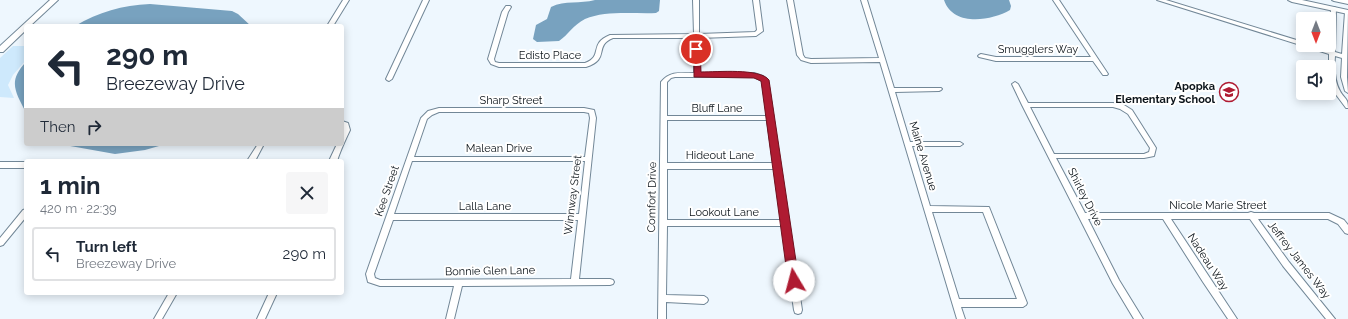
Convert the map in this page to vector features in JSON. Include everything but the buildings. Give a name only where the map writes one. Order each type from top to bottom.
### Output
[{"type":"main road","points":[[28,24],[54,0]]},
{"type":"main road","points":[[1292,0],[1348,12],[1348,6]]},
{"type":"main road","points":[[1334,9],[1335,0],[1348,2]]},
{"type":"main road","points":[[0,50],[24,28]]},
{"type":"street","points":[[331,24],[346,0]]},
{"type":"street","points":[[389,79],[426,0]]},
{"type":"street","points":[[696,0],[697,75],[761,76],[765,80],[798,310]]},
{"type":"street","points":[[696,36],[756,34],[760,31],[756,0]]},
{"type":"street","points":[[790,0],[800,55],[803,59],[882,60]]},
{"type":"street","name":"Maine Avenue","points":[[864,0],[962,319]]},
{"type":"street","name":"Smugglers Way","points":[[1056,0],[1105,74]]},
{"type":"street","points":[[1160,0],[1296,42]]},
{"type":"street","name":"Edisto Place","points":[[508,7],[490,59],[493,63],[499,65],[586,65],[593,63],[598,58],[600,42],[604,38],[612,36],[696,36]]},
{"type":"street","points":[[1334,9],[1330,68],[1332,79],[1338,92],[1348,106]]},
{"type":"street","points":[[1348,12],[1347,58],[1344,77],[1348,91]]},
{"type":"street","points":[[1328,52],[1347,58]]},
{"type":"street","name":"Smugglers Way","points":[[980,56],[996,59],[1096,59]]},
{"type":"street","name":"Comfort Drive","points":[[662,319],[664,82],[669,77],[675,75],[697,75]]},
{"type":"street","name":"Shirley Drive","points":[[1015,84],[1116,282],[1138,319]]},
{"type":"street","points":[[891,90],[939,89]]},
{"type":"street","points":[[1025,105],[1112,105],[1122,107],[1130,112],[1153,148],[1152,154],[1144,156],[1052,156]]},
{"type":"street","name":"Sharp Street","points":[[430,112],[439,110],[576,110],[592,112]]},
{"type":"street","name":"Kee Street","points":[[371,280],[370,274],[409,159],[424,118],[430,112]]},
{"type":"street","name":"Winnway Street","points":[[574,281],[593,118],[592,112]]},
{"type":"street","name":"Bluff Lane","points":[[664,118],[770,118]]},
{"type":"street","points":[[344,124],[346,125],[347,130],[344,136]]},
{"type":"street","points":[[908,144],[960,144]]},
{"type":"street","points":[[252,159],[260,146]]},
{"type":"street","points":[[334,159],[339,146]]},
{"type":"street","name":"Malean Drive","points":[[409,159],[588,159]]},
{"type":"street","points":[[0,165],[24,165]]},
{"type":"street","name":"Hideout Lane","points":[[663,166],[777,166]]},
{"type":"street","points":[[928,209],[986,209],[1023,304],[956,303]]},
{"type":"street","points":[[0,243],[24,214]]},
{"type":"street","name":"Jeffrey James Way","points":[[1251,215],[1286,264],[1331,319]]},
{"type":"street","name":"Lalla Lane","points":[[389,218],[581,216]]},
{"type":"street","name":"Nicole Marie Street","points":[[1082,216],[1329,216],[1341,222],[1348,231]]},
{"type":"street","name":"Nadeau Way","points":[[1165,216],[1233,319]]},
{"type":"street","name":"Lookout Lane","points":[[663,223],[785,223]]},
{"type":"street","name":"Bonnie Glen Lane","points":[[371,280],[380,283],[610,282]]},
{"type":"street","points":[[450,319],[459,283]]},
{"type":"street","points":[[158,319],[172,295]]},
{"type":"street","points":[[261,319],[272,295]]},
{"type":"street","points":[[662,298],[704,300]]},
{"type":"shaded area","points":[[595,0],[660,0],[659,11],[656,13],[602,14],[581,21],[559,41],[537,42],[533,39],[536,25],[547,19],[551,7],[567,3]]},
{"type":"shaded area","points":[[944,0],[1009,0],[1011,6],[1010,10],[1002,14],[983,19],[973,19],[964,18],[955,14],[949,9]]},
{"type":"shaded area","points":[[150,4],[232,11],[238,14],[249,24],[79,24],[111,10]]},
{"type":"shaded area","points":[[13,46],[24,46],[24,62],[13,75],[8,85],[14,98],[0,97],[0,58]]},
{"type":"shaded area","points":[[24,64],[24,109],[15,87],[15,81],[20,69]]},
{"type":"shaded area","points":[[70,146],[159,146],[145,150],[115,154]]},
{"type":"place","name":"Apopka Elementary School","points":[[1229,92]]},
{"type":"route","points":[[696,49],[697,75],[754,75],[761,76],[765,80],[794,281]]}]
